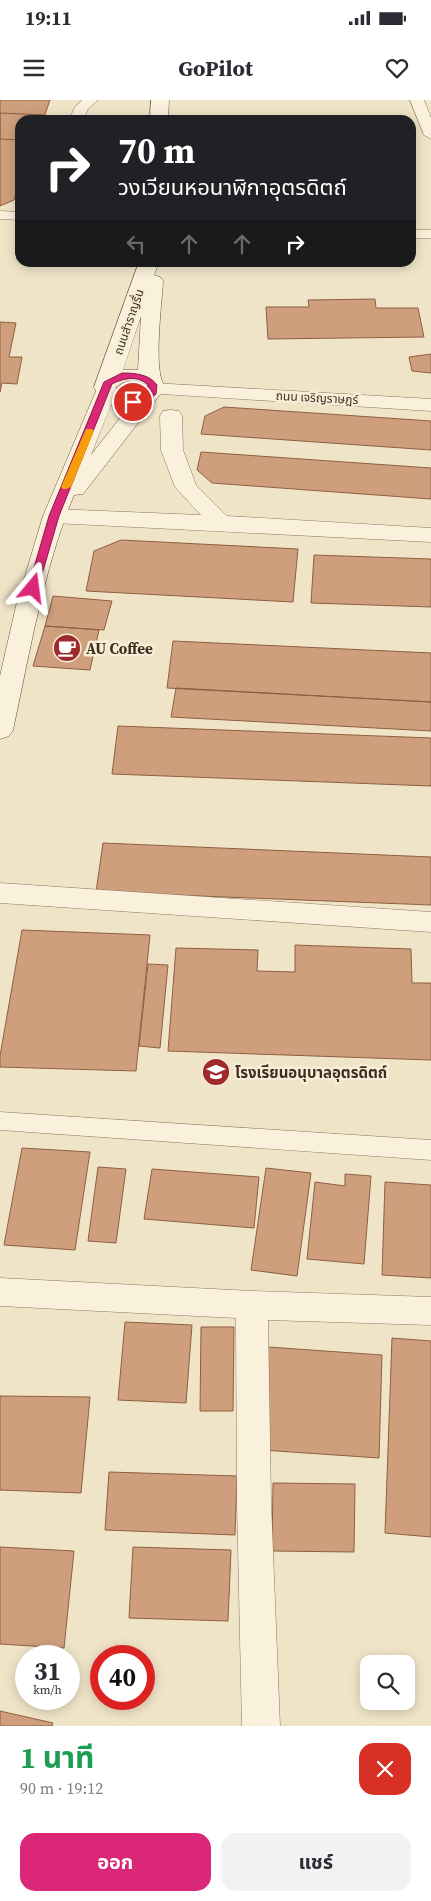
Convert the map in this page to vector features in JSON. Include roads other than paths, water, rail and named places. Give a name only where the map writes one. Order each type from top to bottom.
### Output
[{"type":"street","points":[[159,115],[160,100]]},
{"type":"street","name":"ถนนสำราญรื่น","points":[[0,730],[28,606],[54,516],[107,387],[147,267]]},
{"type":"street","name":"ถนนสำราญรื่น","points":[[150,389],[148,358],[154,267]]},
{"type":"street","name":"ถนน เจริญราษฎร์","points":[[107,387],[122,376],[134,375],[150,389],[431,405]]},
{"type":"street","points":[[54,516],[150,389],[171,416],[172,450],[186,487],[221,523]]},
{"type":"street","points":[[171,416],[204,392]]},
{"type":"street","points":[[54,516],[221,523],[431,536]]},
{"type":"street","points":[[0,893],[431,922]]},
{"type":"street","points":[[0,1292],[252,1305],[431,1311]]},
{"type":"street","points":[[252,1305],[254,1502],[261,1726]]},
{"type":"lane","points":[[78,115],[82,107],[91,100]]},
{"type":"lane","points":[[417,100],[431,135]]},
{"type":"lane","points":[[0,215],[15,216]]},
{"type":"lane","points":[[416,234],[431,234]]},
{"type":"lane","points":[[0,1121],[431,1150]]},
{"type":"place","name":"AU Coffee","points":[[67,648]]},
{"type":"place","name":"โรงเรียนอนุบาลอุตรดิตถ์","points":[[216,1072]]}]
